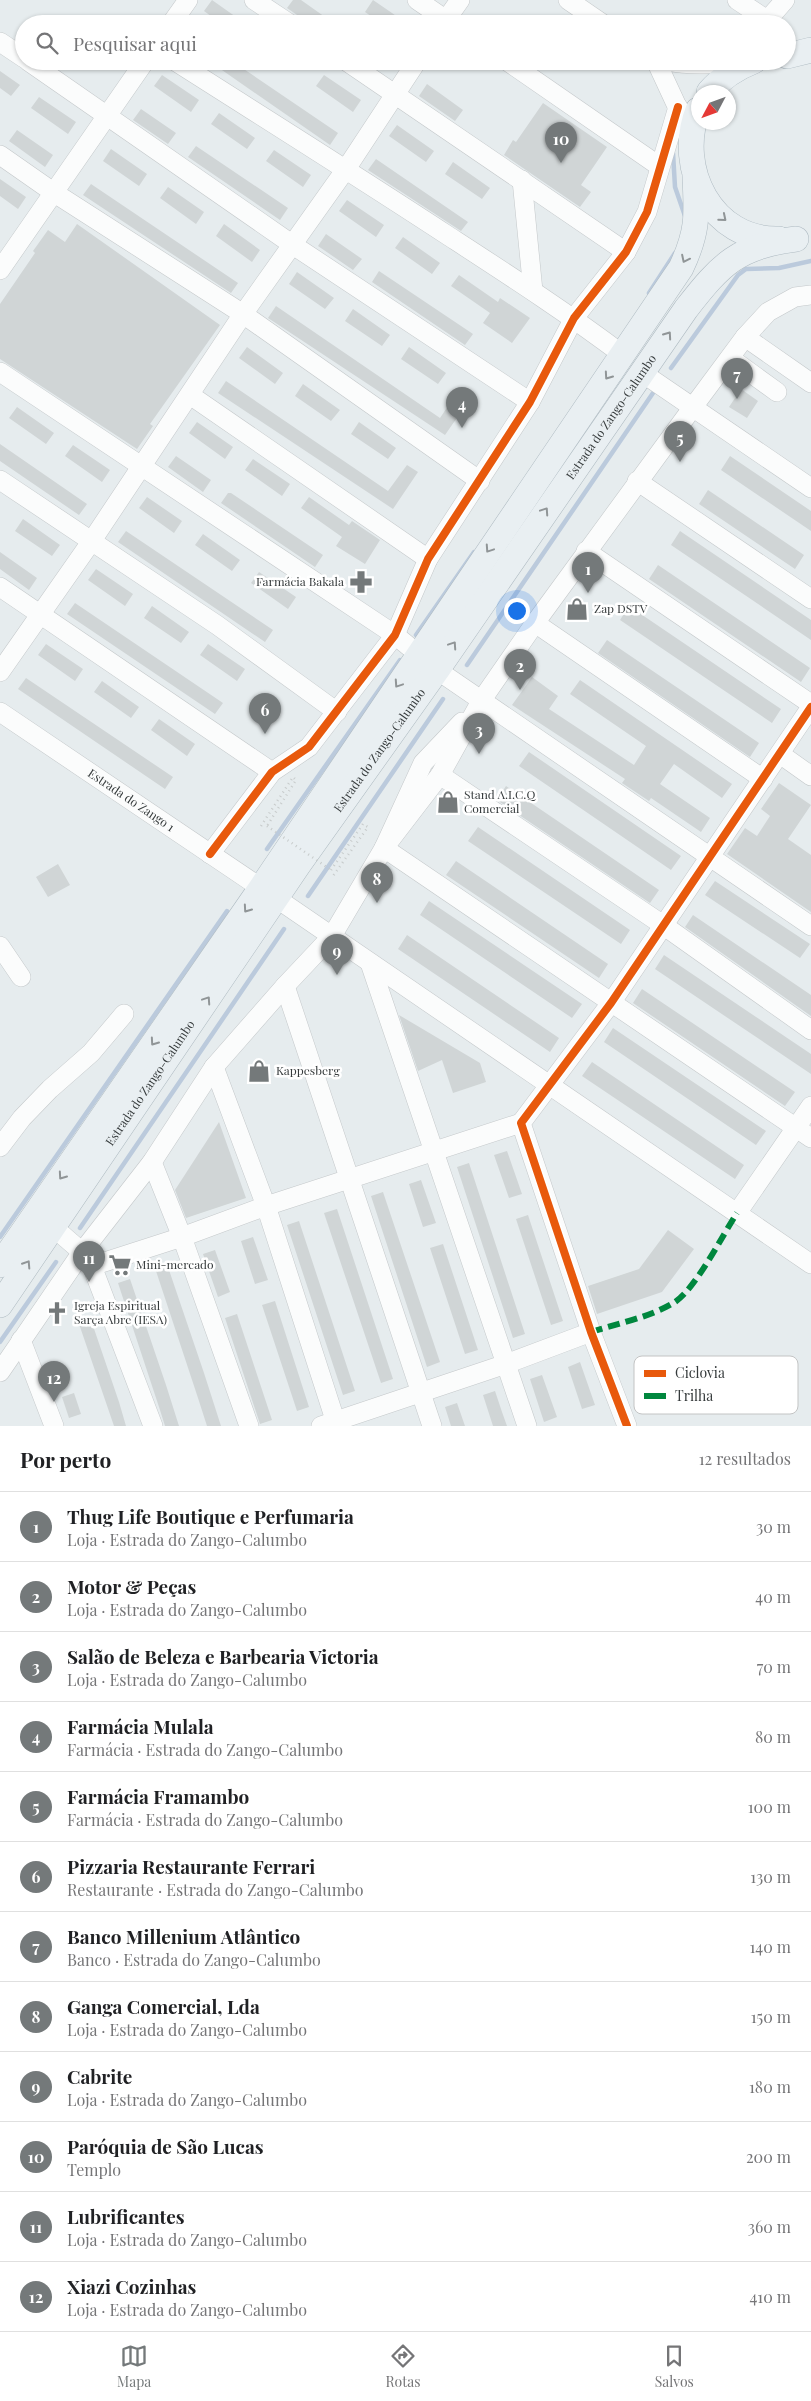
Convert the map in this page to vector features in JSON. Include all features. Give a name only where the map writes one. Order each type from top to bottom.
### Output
[{"type":"main road","points":[[796,54],[811,50]]},
{"type":"main road","points":[[796,59],[811,62]]},
{"type":"main road","points":[[715,85],[734,70]]},
{"type":"main road","points":[[688,109],[693,124],[690,148],[695,178],[704,196],[716,212],[732,226],[751,234],[772,239],[804,236]]},
{"type":"main road","name":"Estrada do Zango-Calumbo","points":[[0,1305],[269,893],[418,654],[681,268],[695,233],[697,216],[695,178]]},
{"type":"main road","name":"Estrada do Zango-Calumbo","points":[[0,1265],[269,893],[437,670],[686,309],[718,269],[750,249],[771,242],[804,236]]},
{"type":"street","points":[[177,15],[188,0]]},
{"type":"street","points":[[254,0],[276,15]]},
{"type":"street","points":[[417,0],[437,15]]},
{"type":"street","points":[[451,15],[460,0]]},
{"type":"street","points":[[568,0],[590,15]]},
{"type":"street","points":[[737,0],[757,15]]},
{"type":"street","points":[[772,15],[785,0]]},
{"type":"street","points":[[0,42],[15,52]]},
{"type":"street","points":[[41,70],[293,244],[530,402]]},
{"type":"street","points":[[1,268],[139,70]]},
{"type":"street","points":[[189,70],[533,291],[574,318],[623,355]]},
{"type":"street","points":[[360,70],[626,252]]},
{"type":"street","points":[[0,672],[91,542],[244,314],[346,169],[411,70]]},
{"type":"street","points":[[520,70],[659,166]]},
{"type":"street","points":[[210,854],[272,772],[309,746],[395,635],[428,559],[530,402],[574,318],[626,252],[647,212],[659,166],[688,109],[662,70]]},
{"type":"street","points":[[0,154],[53,192],[244,314],[480,481]]},
{"type":"street","points":[[522,180],[533,291]]},
{"type":"street","points":[[384,848],[440,775],[481,702],[535,622],[637,481],[745,337],[760,319],[777,305],[795,297],[811,296]]},
{"type":"street","points":[[745,337],[811,382]]},
{"type":"street","points":[[730,358],[777,392]]},
{"type":"street","points":[[0,372],[395,635],[418,654]]},
{"type":"street","points":[[641,372],[811,488]]},
{"type":"street","points":[[190,395],[428,559]]},
{"type":"street","points":[[0,480],[217,625],[337,712]]},
{"type":"street","points":[[637,481],[811,600]]},
{"type":"street","points":[[87,1259],[182,1237],[266,1206],[521,1123],[611,1003],[663,925],[712,857],[811,706],[586,551]]},
{"type":"street","points":[[0,587],[272,772]]},
{"type":"street","points":[[535,622],[763,779]]},
{"type":"street","points":[[437,670],[481,702],[811,926]]},
{"type":"street","points":[[0,1372],[21,1340],[87,1259],[214,1067],[332,936],[384,848],[423,763],[481,702]]},
{"type":"street","name":"Estrada do Zango 1","points":[[0,712],[269,893],[811,1264]]},
{"type":"street","points":[[780,754],[811,776]]},
{"type":"street","points":[[440,775],[663,925],[811,1030]]},
{"type":"street","points":[[384,848],[804,1133]]},
{"type":"street","points":[[0,946],[21,977]]},
{"type":"street","points":[[370,963],[527,1426]]},
{"type":"street","points":[[285,986],[432,1426]]},
{"type":"street","points":[[0,1147],[22,1118],[50,1089],[91,1054],[124,1014]]},
{"type":"street","points":[[214,1067],[266,1206],[331,1424],[506,1364],[591,1332]]},
{"type":"street","points":[[737,1213],[804,1133],[811,1106]]},
{"type":"street","points":[[521,1123],[591,1332],[627,1426]]},
{"type":"street","points":[[152,1162],[182,1237],[249,1426]]},
{"type":"street","points":[[52,1226],[87,1259],[153,1426]]},
{"type":"street","points":[[21,1340],[54,1426]]},
{"type":"path","points":[[262,826],[293,778],[296,780],[267,826],[332,870],[363,824],[368,827],[333,876]]},
{"type":"building","points":[[212,0],[233,15],[210,15],[204,11]]},
{"type":"building","points":[[293,0],[301,0],[322,15],[297,15],[287,8]]},
{"type":"building","points":[[373,0],[394,15],[370,15],[365,12]]},
{"type":"building","points":[[222,70],[245,70],[338,133],[330,145]]},
{"type":"building","points":[[0,71],[20,85],[11,96],[0,88]]},
{"type":"building","points":[[162,75],[199,100],[191,112],[154,86]]},
{"type":"building","points":[[324,75],[361,100],[353,112],[316,86]]},
{"type":"building","points":[[427,84],[463,110],[455,121],[419,96]]},
{"type":"building","points":[[39,97],[76,122],[68,134],[31,108]]},
{"type":"building","points":[[543,103],[607,147],[581,185],[591,192],[580,207],[504,155],[513,140],[516,142]]},
{"type":"building","points":[[141,109],[176,133],[168,144],[133,120]]},
{"type":"building","points":[[219,113],[255,138],[247,149],[211,124]]},
{"type":"building","points":[[397,125],[434,151],[426,162],[389,136]]},
{"type":"building","points":[[17,130],[53,155],[45,167],[9,141]]},
{"type":"building","points":[[196,146],[288,208],[280,220],[188,157]]},
{"type":"building","points":[[111,149],[147,174],[139,186],[103,161]]},
{"type":"building","points":[[274,150],[311,175],[303,187],[266,161]]},
{"type":"building","points":[[376,159],[468,222],[461,231],[368,170]]},
{"type":"building","points":[[453,162],[490,188],[482,199],[445,174]]},
{"type":"building","points":[[0,179],[26,197],[18,209],[0,196]]},
{"type":"building","points":[[91,184],[238,283],[231,293],[83,195]]},
{"type":"building","points":[[168,187],[204,212],[196,224],[160,198]]},
{"type":"building","points":[[347,200],[384,225],[376,237],[339,211]]},
{"type":"building","points":[[77,224],[220,325],[150,424],[153,426],[137,449],[0,359],[0,304],[35,253],[33,251],[48,230],[65,242]]},
{"type":"building","points":[[224,224],[260,250],[252,262],[216,236]]},
{"type":"building","points":[[326,234],[362,259],[353,270],[318,246]]},
{"type":"building","points":[[403,237],[440,263],[432,274],[395,248]]},
{"type":"building","points":[[379,271],[473,334],[465,345],[372,282]]},
{"type":"building","points":[[297,272],[334,298],[325,309],[289,284]]},
{"type":"building","points":[[459,275],[498,302],[500,298],[530,318],[512,343],[483,323],[490,313],[451,286]]},
{"type":"building","points":[[276,306],[440,418],[458,391],[470,399],[445,435],[268,318]]},
{"type":"building","points":[[353,309],[390,335],[382,346],[345,321]]},
{"type":"building","points":[[247,347],[283,373],[275,384],[239,358]]},
{"type":"building","points":[[409,347],[446,373],[438,384],[401,359]]},
{"type":"building","points":[[226,381],[388,491],[407,465],[418,472],[393,509],[218,393]]},
{"type":"building","points":[[303,384],[340,410],[331,421],[295,396]]},
{"type":"building","points":[[741,389],[758,401],[747,418],[729,407]]},
{"type":"building","points":[[17,407],[54,433],[46,444],[9,418]]},
{"type":"building","points":[[197,422],[233,447],[225,459],[189,433]]},
{"type":"building","points":[[359,422],[396,448],[388,459],[351,434]]},
{"type":"building","points":[[0,444],[87,504],[79,515],[0,461]]},
{"type":"building","points":[[73,445],[110,470],[102,482],[65,456]]},
{"type":"building","points":[[176,456],[211,480],[203,492],[168,467]]},
{"type":"building","points":[[730,456],[811,511],[811,531],[721,470]]},
{"type":"building","points":[[253,459],[290,484],[282,496],[245,470]]},
{"type":"building","points":[[708,490],[804,555],[795,569],[699,504]]},
{"type":"building","points":[[228,493],[231,493],[323,555],[315,567],[221,503]]},
{"type":"building","points":[[147,497],[182,521],[174,533],[139,508]]},
{"type":"building","points":[[309,497],[349,525],[352,521],[380,540],[365,564],[336,546],[342,537],[301,508]]},
{"type":"building","points":[[23,519],[60,545],[52,556],[15,531]]},
{"type":"building","points":[[126,531],[273,630],[265,642],[118,542]]},
{"type":"building","points":[[680,531],[811,620],[811,640],[671,545]]},
{"type":"building","points":[[203,534],[240,560],[232,571],[195,545]]},
{"type":"building","points":[[0,552],[37,578],[29,590],[0,569]]},
{"type":"building","points":[[658,565],[810,668],[801,682],[649,579]]},
{"type":"building","points":[[96,569],[133,594],[125,606],[88,580]]},
{"type":"building","points":[[259,572],[296,597],[288,609],[251,583]]},
{"type":"building","points":[[75,603],[223,703],[215,714],[67,614]]},
{"type":"building","points":[[152,606],[189,632],[181,643],[144,618]]},
{"type":"building","points":[[629,606],[781,709],[772,723],[620,620]]},
{"type":"building","points":[[607,640],[759,743],[750,757],[598,653]]},
{"type":"building","points":[[46,644],[83,669],[75,681],[38,655]]},
{"type":"building","points":[[208,644],[245,669],[237,681],[200,655]]},
{"type":"building","points":[[532,677],[558,696],[549,709],[634,765],[646,746],[570,694],[580,680],[732,784],[722,798],[674,764],[660,784],[710,818],[701,832],[651,798],[649,801],[622,783],[625,779],[512,705]]},
{"type":"building","points":[[26,678],[173,777],[165,789],[18,689]]},
{"type":"building","points":[[102,681],[139,707],[131,718],[94,692]]},
{"type":"building","points":[[159,719],[195,744],[187,756],[151,730]]},
{"type":"building","points":[[529,752],[681,856],[671,870],[519,766]]},
{"type":"building","points":[[779,783],[811,805],[788,839],[811,855],[811,912],[727,854],[745,828],[757,836],[770,816],[761,809]]},
{"type":"building","points":[[506,786],[659,890],[650,903],[497,800]]},
{"type":"building","points":[[478,827],[630,930],[621,944],[468,841]]},
{"type":"building","points":[[456,861],[608,964],[599,978],[446,875]]},
{"type":"building","points":[[58,864],[70,885],[48,897],[36,877]]},
{"type":"building","points":[[715,881],[810,944],[800,958],[705,895]]},
{"type":"building","points":[[429,901],[582,1004],[572,1018],[420,915]]},
{"type":"building","points":[[693,915],[811,995],[811,1016],[685,927]]},
{"type":"building","points":[[407,935],[559,1038],[550,1052],[398,949]]},
{"type":"building","points":[[664,955],[811,1054],[811,1074],[655,969]]},
{"type":"building","points":[[642,989],[795,1092],[785,1106],[633,1003]]},
{"type":"building","points":[[399,1015],[480,1063],[486,1082],[453,1093],[442,1060],[418,1071]]},
{"type":"building","points":[[613,1028],[766,1131],[756,1145],[604,1042]]},
{"type":"building","points":[[592,1062],[744,1165],[735,1179],[582,1076]]},
{"type":"building","points":[[219,1122],[246,1198],[186,1218],[175,1190]]},
{"type":"building","points":[[507,1151],[522,1194],[509,1198],[494,1155]]},
{"type":"building","points":[[469,1163],[525,1334],[513,1338],[457,1167]]},
{"type":"building","points":[[421,1180],[436,1223],[423,1227],[409,1184]]},
{"type":"building","points":[[383,1192],[440,1362],[427,1367],[371,1196]]},
{"type":"building","points":[[337,1209],[393,1379],[381,1383],[324,1213]]},
{"type":"building","points":[[528,1215],[563,1321],[551,1325],[516,1219]]},
{"type":"building","points":[[299,1221],[355,1391],[343,1395],[287,1225]]},
{"type":"building","points":[[668,1230],[694,1249],[662,1292],[597,1314],[588,1286],[639,1269]]},
{"type":"building","points":[[253,1237],[268,1280],[255,1284],[241,1241]]},
{"type":"building","points":[[443,1244],[478,1350],[465,1354],[430,1248]]},
{"type":"building","points":[[215,1250],[230,1292],[218,1297],[203,1254]]},
{"type":"building","points":[[168,1267],[221,1426],[207,1426],[156,1271]]},
{"type":"building","points":[[130,1279],[179,1426],[165,1426],[118,1283]]},
{"type":"building","points":[[275,1301],[309,1407],[297,1411],[262,1305]]},
{"type":"building","points":[[237,1314],[272,1420],[260,1424],[225,1318]]},
{"type":"building","points":[[90,1317],[126,1426],[114,1426],[78,1321]]},
{"type":"building","points":[[580,1362],[595,1405],[582,1409],[568,1367]]},
{"type":"building","points":[[542,1375],[557,1417],[544,1422],[530,1379]]},
{"type":"building","points":[[495,1391],[507,1426],[493,1426],[483,1395]]},
{"type":"building","points":[[74,1393],[81,1414],[69,1418],[62,1397]]},
{"type":"building","points":[[457,1403],[465,1426],[451,1426],[445,1407]]},
{"type":"waterway","points":[[673,153],[675,187],[685,216]]},
{"type":"waterway","points":[[649,293],[675,253]]},
{"type":"waterway","points":[[671,368],[738,275],[746,269],[779,268],[811,261]]},
{"type":"waterway","points":[[467,665],[653,393]]},
{"type":"waterway","points":[[416,635],[474,552]]},
{"type":"waterway","points":[[267,849],[400,660]]},
{"type":"waterway","points":[[308,896],[443,699]]},
{"type":"waterway","points":[[0,1237],[227,911]]},
{"type":"waterway","points":[[80,1228],[284,929]]},
{"type":"waterway","points":[[0,1342],[56,1262]]},
{"type":"marked path","points":[[591,1332],[645,1316],[675,1302],[700,1274],[737,1213]]},
{"type":"cycle path","points":[[210,854],[272,772],[309,747],[395,635],[428,559],[530,402],[574,318],[626,252],[647,212],[678,107]]},
{"type":"cycle path","points":[[627,1426],[591,1332],[521,1123],[611,1003],[811,707]]},
{"type":"place","name":"Paróquia de São Lucas","points":[[561,163]]},
{"type":"place","name":"Banco Millenium Atlântico","points":[[737,399]]},
{"type":"place","name":"Farmácia Mulala","points":[[462,428]]},
{"type":"place","name":"Farmácia Framambo","points":[[680,462]]},
{"type":"place","name":"Farmácia Bakala","points":[[361,582]]},
{"type":"place","name":"Thug Life Boutique e Perfumaria","points":[[588,593]]},
{"type":"place","name":"Zap DSTV","points":[[577,609]]},
{"type":"place","name":"Motor & Peças","points":[[520,690]]},
{"type":"place","name":"Pizzaria Restaurante Ferrari","points":[[265,734]]},
{"type":"place","name":"Salão de Beleza e Barbearia Victoria","points":[[479,754]]},
{"type":"place","name":"Stand A.I.C.Q Comercial","points":[[448,802]]},
{"type":"place","name":"Ganga Comercial, Lda","points":[[377,903]]},
{"type":"place","name":"Cabrite","points":[[337,975]]},
{"type":"place","name":"Kappesberg","points":[[259,1071]]},
{"type":"place","name":"Mini-mercado","points":[[120,1265]]},
{"type":"place","name":"Lubrificantes","points":[[89,1282]]},
{"type":"place","name":"Igreja Espiritual Sarça Abre (IESA)","points":[[57,1313]]},
{"type":"place","name":"Xiazi Cozinhas","points":[[54,1402]]}]
